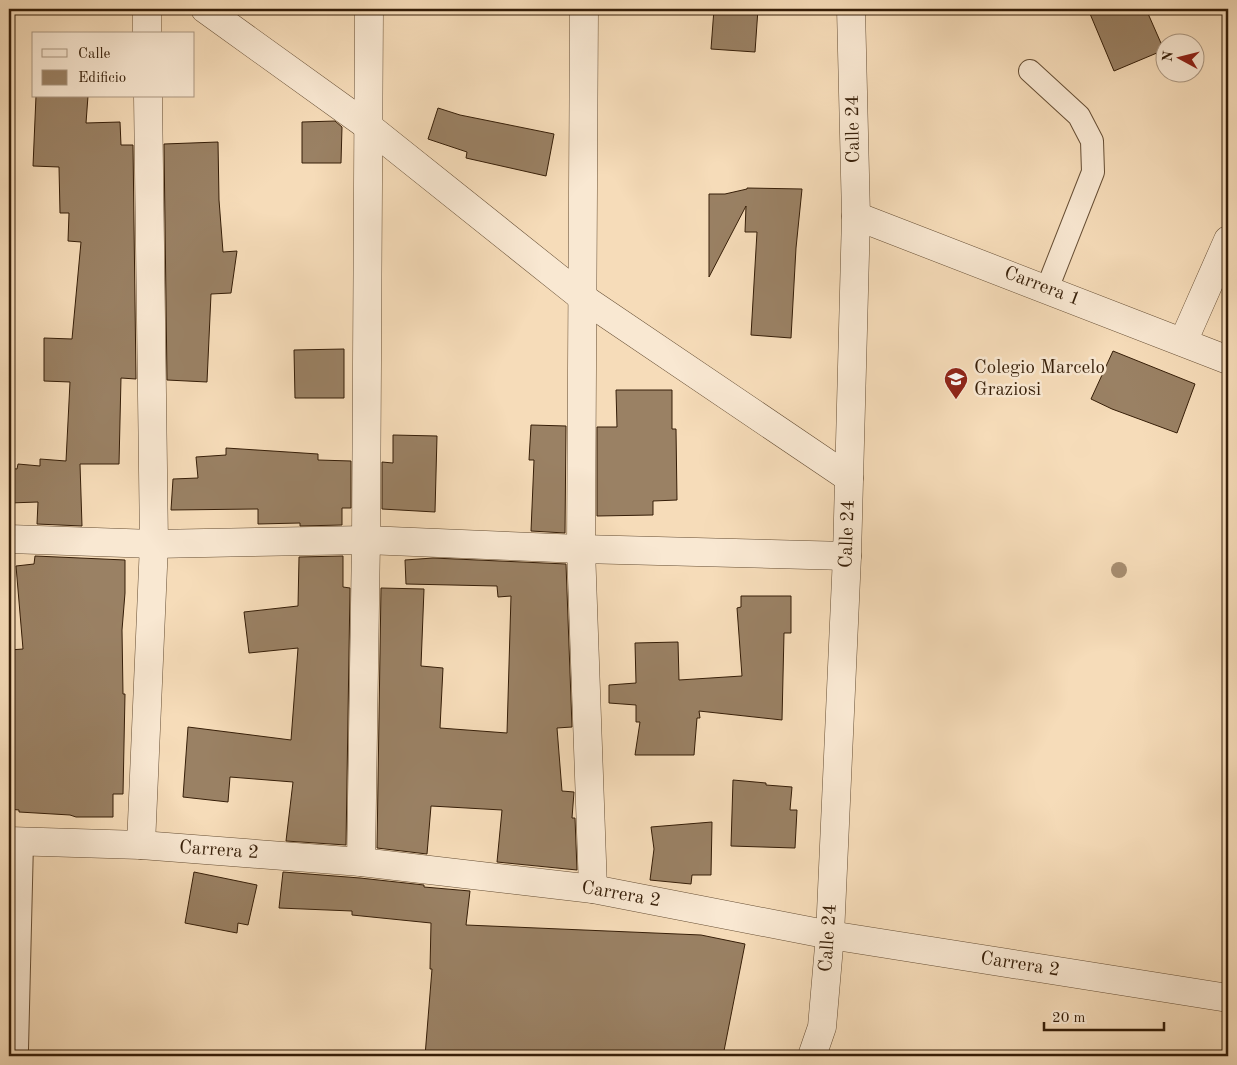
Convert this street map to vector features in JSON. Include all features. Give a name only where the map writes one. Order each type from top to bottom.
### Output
[{"type":"street","points":[[147,9],[147,32]]},
{"type":"street","points":[[204,9],[368,127],[583,298],[850,478]]},
{"type":"street","points":[[361,862],[366,540],[369,9]]},
{"type":"street","points":[[584,9],[581,550],[594,889]]},
{"type":"street","name":"Calle 24","points":[[812,1056],[822,1027],[830,935],[850,478],[856,216],[852,9]]},
{"type":"street","points":[[141,845],[154,544],[148,98]]},
{"type":"street","name":"Carrera 1","points":[[856,216],[1228,360]]},
{"type":"street","points":[[1183,342],[1228,240]]},
{"type":"street","points":[[9,539],[154,544],[366,540],[581,550],[847,556]]},
{"type":"street","name":"Carrera 2","points":[[15,842],[141,845],[361,862],[594,889],[830,935],[1228,998]]},
{"type":"lane","points":[[1030,71],[1079,116],[1092,141],[1093,172],[1047,289]]},
{"type":"lane","points":[[15,842],[17,1049]]},
{"type":"building","points":[[714,9],[758,9],[755,52],[711,49]]},
{"type":"building","points":[[1088,9],[1146,9],[1156,32],[1154,32],[1154,54],[1114,71]]},
{"type":"building","points":[[36,98],[88,98],[86,123],[120,122],[121,145],[133,145],[136,379],[121,378],[119,464],[80,464],[82,526],[37,524],[38,502],[9,503],[9,468],[17,469],[18,464],[40,466],[40,459],[66,461],[70,382],[44,381],[44,338],[72,339],[81,242],[68,241],[69,213],[60,213],[59,167],[33,166]]},
{"type":"building","points":[[438,108],[460,115],[554,134],[546,176],[466,158],[467,152],[428,139]]},
{"type":"building","points":[[335,121],[342,127],[341,163],[302,163],[302,122]]},
{"type":"building","points":[[218,142],[219,200],[223,252],[237,251],[231,293],[211,294],[207,382],[167,380],[164,144]]},
{"type":"building","points":[[747,188],[802,189],[796,248],[791,338],[751,335],[757,232],[745,232],[746,206],[709,277],[709,194],[725,194]]},
{"type":"building","points":[[344,349],[344,398],[295,398],[294,350]]},
{"type":"building","points":[[1113,351],[1195,384],[1177,433],[1112,409],[1091,399]]},
{"type":"building","points":[[616,390],[672,390],[672,429],[676,429],[677,500],[653,501],[653,515],[597,516],[597,427],[617,427]]},
{"type":"building","points":[[531,425],[566,426],[565,533],[531,531],[534,460],[529,460]]},
{"type":"building","points":[[393,435],[437,436],[435,512],[382,509],[382,462],[393,463]]},
{"type":"building","points":[[226,448],[318,454],[318,460],[351,461],[351,508],[342,508],[342,525],[258,524],[258,509],[171,510],[173,479],[198,478],[196,457],[226,455]]},
{"type":"building","points":[[35,556],[125,560],[122,630],[123,694],[125,694],[123,794],[113,794],[113,817],[76,817],[19,812],[19,810],[9,809],[9,650],[23,649],[16,566],[34,564]]},
{"type":"building","points":[[343,556],[343,587],[350,588],[346,845],[286,841],[293,782],[230,777],[228,802],[183,797],[188,727],[291,740],[298,648],[249,653],[244,612],[298,606],[299,557]]},
{"type":"building","points":[[433,558],[566,564],[572,727],[557,728],[562,791],[574,792],[572,818],[575,818],[577,870],[497,862],[502,810],[431,806],[427,854],[377,848],[381,588],[424,589],[421,666],[443,668],[440,728],[507,733],[511,596],[498,597],[497,586],[406,584],[405,560]]},
{"type":"building","points":[[741,596],[791,596],[791,633],[784,633],[782,720],[699,711],[700,718],[697,718],[694,755],[635,755],[640,722],[636,722],[636,705],[609,703],[609,685],[636,683],[635,643],[678,642],[679,680],[742,676],[737,608],[741,607]]},
{"type":"building","points":[[733,780],[792,787],[790,810],[797,810],[795,848],[731,846]]},
{"type":"building","points":[[712,822],[711,875],[692,875],[691,884],[650,880],[654,849],[651,827]]},
{"type":"building","points":[[194,872],[257,885],[248,925],[238,923],[237,933],[185,923]]},
{"type":"building","points":[[283,872],[360,878],[470,891],[466,925],[701,935],[745,944],[723,1056],[425,1056],[432,969],[430,969],[431,923],[352,915],[352,911],[279,908]]},
{"type":"place","name":"Colegio Marcelo Graziosi","points":[[956,400]]}]
